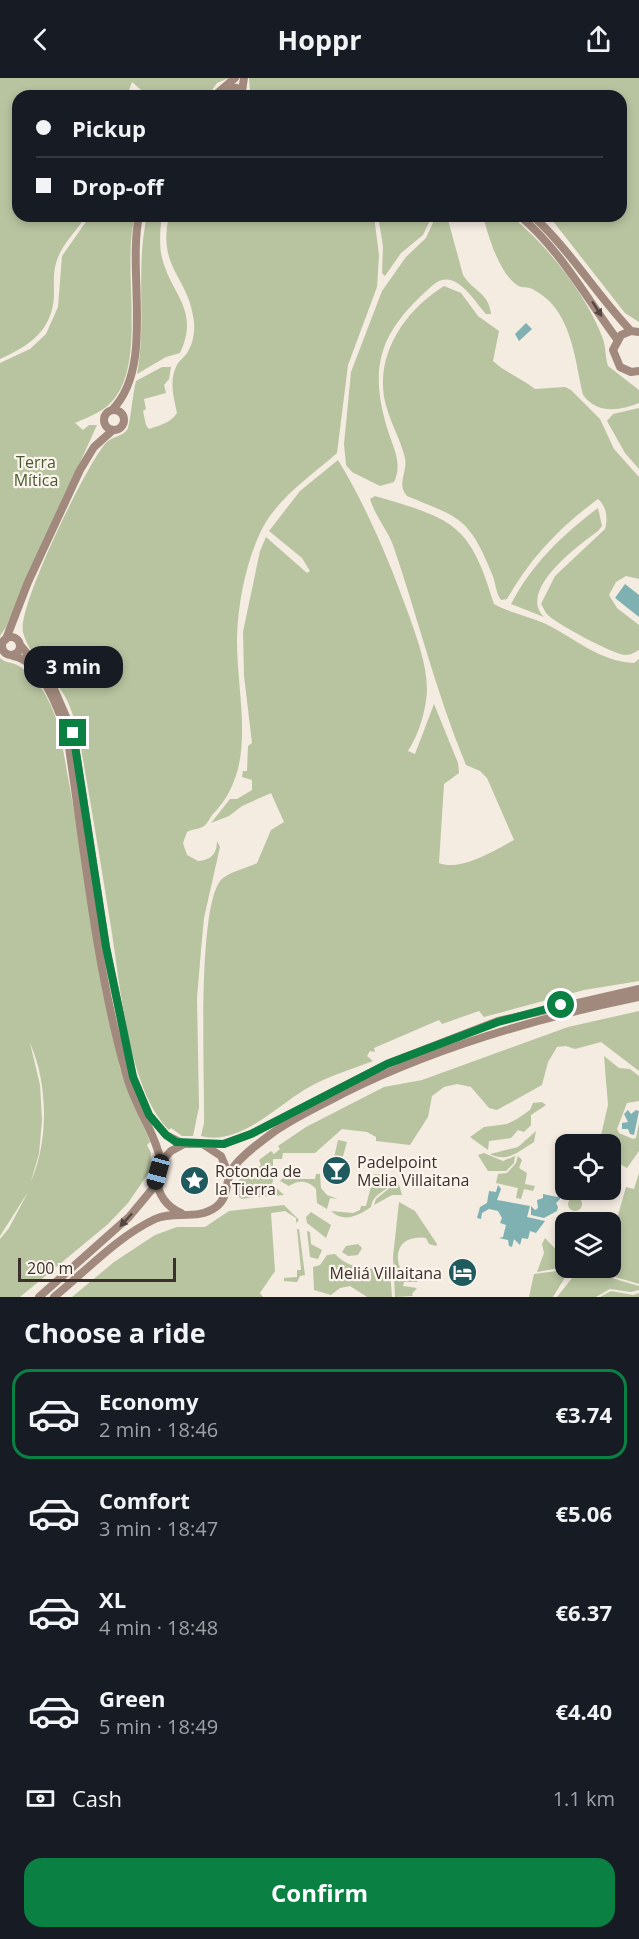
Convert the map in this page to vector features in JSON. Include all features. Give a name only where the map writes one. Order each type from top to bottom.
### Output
[{"type":"main road","points":[[222,90],[236,78]]},
{"type":"main road","points":[[227,86],[237,90]]},
{"type":"main road","points":[[139,222],[133,368],[124,394],[112,410],[105,415],[94,447],[28,582],[2,648],[5,654],[26,662],[49,690],[67,734],[114,1022],[127,1078],[156,1142],[161,1162]]},
{"type":"main road","points":[[527,222],[541,234],[567,264],[617,339]]},
{"type":"main road","points":[[540,222],[601,299],[635,331],[617,339],[612,350],[616,362],[625,370],[638,373]]},
{"type":"main road","points":[[94,447],[113,430],[122,427],[124,394]]},
{"type":"main road","points":[[112,410],[120,411],[124,417]]},
{"type":"main road","points":[[104,420],[106,426],[113,430]]},
{"type":"main road","points":[[13,656],[20,651],[16,615]]},
{"type":"main road","points":[[6,639],[14,637],[52,684],[73,733],[106,947],[133,1077],[149,1115],[166,1135],[184,1144],[224,1144],[251,1134],[387,1064],[498,1022],[639,989]]},
{"type":"main road","points":[[54,1297],[123,1239],[147,1224],[166,1215],[207,1213],[217,1206],[228,1189],[232,1169],[279,1129],[297,1117],[389,1071],[499,1030],[575,1010],[639,997]]},
{"type":"main road","points":[[39,1297],[129,1218],[153,1187],[161,1162],[171,1151],[184,1144]]},
{"type":"main road","points":[[201,1144],[221,1156],[229,1177]]},
{"type":"main road","points":[[158,1172],[157,1183],[166,1203],[184,1214]]},
{"type":"green space","points":[[0,78],[229,78],[217,83],[212,90],[141,90],[132,82],[129,90],[12,90],[12,222],[82,222],[58,256],[54,271],[52,308],[44,328],[29,343],[0,359]]},
{"type":"green space","points":[[249,78],[639,78],[639,322],[625,313],[554,222],[627,222],[627,90],[250,90]]},
{"type":"green space","name":"Terra Mítica","points":[[86,222],[134,222],[130,261],[132,312],[129,360],[124,381],[114,399],[101,410],[75,423],[83,430],[89,425],[97,425],[0,636],[0,363],[30,349],[46,334],[58,307],[62,256]]},
{"type":"green space","points":[[146,222],[161,222],[160,248],[162,258],[186,314],[187,325],[180,353],[166,357],[137,374],[141,335]]},
{"type":"green space","points":[[168,222],[375,222],[379,255],[377,287],[348,365],[337,453],[295,488],[276,508],[261,531],[247,569],[239,610],[237,637],[242,731],[241,754],[236,776],[227,796],[206,824],[187,832],[183,843],[187,855],[198,861],[212,856],[217,841],[220,847],[204,918],[201,950],[197,998],[199,1107],[193,1136],[182,1136],[171,1128],[169,1130],[155,1112],[143,1088],[122,1002],[78,731],[65,697],[30,648],[23,632],[24,618],[41,567],[83,479],[105,444],[127,430],[136,381],[162,367],[171,367],[169,379],[164,385],[166,393],[144,399],[146,409],[143,411],[149,429],[168,421],[177,413],[173,390],[174,373],[191,346],[194,326],[191,306],[170,261],[166,234]]},
{"type":"green space","points":[[379,222],[429,222],[423,235],[401,253],[385,276],[382,273],[383,246]]},
{"type":"green space","points":[[433,222],[449,222],[463,275],[487,301],[491,314],[486,314],[470,294],[456,282],[441,280],[415,302],[390,334],[379,369],[379,388],[382,410],[397,458],[397,470],[394,482],[380,486],[352,472],[346,465],[344,444],[351,372],[382,291],[406,257],[426,238]]},
{"type":"green space","points":[[485,222],[518,222],[552,256],[576,288],[596,322],[604,342],[608,366],[639,390],[639,403],[624,408],[602,408],[583,395],[573,347],[565,324],[550,302],[542,295],[530,288],[519,286],[505,272]]},
{"type":"green space","points":[[444,286],[461,293],[478,316],[499,331],[493,361],[535,389],[565,387],[571,390],[600,419],[614,449],[639,477],[639,579],[626,576],[616,582],[609,595],[617,608],[639,625],[639,650],[628,655],[610,650],[549,616],[541,604],[555,576],[605,529],[606,513],[598,499],[571,520],[547,544],[536,556],[507,599],[501,600],[484,555],[469,530],[451,515],[407,496],[404,491],[402,482],[405,458],[384,397],[385,364],[397,333],[406,320],[430,296]]},
{"type":"green space","points":[[639,408],[639,469],[625,453],[607,421],[613,414]]},
{"type":"green space","points":[[338,460],[368,515],[384,552],[400,591],[423,660],[427,680],[425,706],[419,730],[408,751],[415,754],[434,704],[458,763],[459,773],[444,784],[439,863],[457,865],[467,862],[514,840],[487,778],[480,771],[466,765],[436,683],[393,545],[370,499],[375,496],[423,511],[455,528],[476,556],[494,604],[546,624],[599,654],[622,662],[634,663],[639,659],[639,981],[584,990],[484,1017],[479,1011],[442,1024],[439,1020],[374,1048],[375,1052],[370,1051],[367,1056],[373,1061],[312,1085],[242,1131],[215,1138],[201,1136],[204,1123],[205,954],[214,893],[223,878],[257,863],[271,830],[284,822],[271,793],[211,823],[230,799],[237,799],[252,790],[252,780],[242,777],[243,771],[247,771],[248,746],[252,743],[244,676],[243,632],[260,551],[266,537],[307,573],[310,571],[302,558],[269,531],[300,491]]},
{"type":"green space","points":[[598,508],[602,526],[553,570],[538,594],[538,606],[544,617],[511,604],[538,563],[572,529]]},
{"type":"green space","points":[[0,658],[25,670],[39,684],[49,701],[59,727],[120,1068],[150,1142],[147,1145],[151,1153],[150,1171],[128,1203],[108,1224],[20,1297],[0,1297],[0,1239],[9,1228],[28,1192],[0,1236]],"holes":[[[30,1043],[36,1059],[43,1094],[44,1112],[41,1148],[31,1181],[39,1154],[42,1120],[40,1085]]]},
{"type":"green space","points":[[639,1011],[639,1071],[601,1042],[575,1049],[566,1046],[557,1047],[548,1062],[542,1085],[497,1110],[489,1108],[471,1087],[457,1084],[444,1087],[432,1096],[428,1117],[410,1145],[376,1141],[376,1137],[367,1132],[342,1129],[315,1153],[283,1153],[282,1159],[273,1159],[273,1171],[276,1171],[272,1184],[284,1195],[258,1197],[257,1192],[254,1193],[254,1197],[242,1199],[236,1195],[239,1180],[250,1168],[252,1173],[261,1165],[259,1160],[271,1151],[274,1154],[280,1149],[278,1146],[306,1127],[384,1087],[422,1080],[568,1027]]},
{"type":"green space","points":[[604,1056],[619,1068],[630,1069],[639,1076],[639,1101],[627,1103],[617,1129],[619,1133],[633,1139],[636,1138],[639,1123],[639,1151],[627,1168],[621,1165],[621,1134],[601,1134],[608,1105]]},
{"type":"green space","points":[[542,1102],[546,1105],[531,1115],[531,1125],[524,1132],[518,1130],[511,1138],[489,1141],[488,1150],[470,1137],[484,1127],[507,1124],[530,1110],[533,1103]]},
{"type":"green space","points":[[536,1131],[534,1142],[513,1155],[502,1157],[490,1154],[518,1147]]},
{"type":"green space","points":[[338,1140],[347,1142],[342,1160],[334,1158]]},
{"type":"green space","points":[[484,1153],[503,1161],[515,1156],[514,1163],[506,1171],[488,1171],[478,1155]]},
{"type":"green space","points":[[518,1156],[522,1160],[519,1168],[527,1173],[525,1184],[535,1186],[533,1191],[524,1189],[521,1199],[516,1198],[518,1188],[496,1183],[498,1174],[507,1173],[516,1163]]},
{"type":"green space","points":[[639,1173],[639,1284],[618,1278],[621,1278],[621,1212],[619,1212],[626,1187],[634,1189]]},
{"type":"green space","points":[[316,1174],[320,1174],[321,1188],[327,1195],[338,1199],[330,1198],[327,1209],[317,1203],[316,1189],[310,1184],[299,1182],[289,1186],[280,1181],[284,1177],[284,1179],[315,1179]]},
{"type":"green space","points":[[374,1174],[393,1176],[395,1180],[375,1198],[371,1207],[351,1217],[341,1217],[331,1211],[353,1213],[360,1210],[361,1206],[366,1206]]},
{"type":"green space","points":[[398,1181],[402,1195],[392,1195],[374,1205],[376,1199]]},
{"type":"green space","points":[[569,1200],[582,1201],[582,1207],[578,1211],[572,1211],[568,1207]]},
{"type":"green space","points":[[399,1202],[415,1211],[437,1244],[436,1246],[429,1244],[426,1238],[417,1238],[409,1239],[400,1248],[398,1261],[400,1269],[405,1277],[419,1280],[404,1282],[403,1286],[417,1288],[413,1296],[395,1297],[393,1257]]},
{"type":"green space","points":[[284,1205],[299,1220],[296,1223],[296,1218],[285,1211],[271,1213],[275,1271],[260,1293],[263,1297],[72,1297],[114,1262],[155,1235],[177,1227],[205,1227],[229,1211]]},
{"type":"green space","points":[[311,1212],[331,1225],[326,1238],[307,1223],[306,1217]]},
{"type":"green space","points":[[297,1229],[299,1229],[305,1275],[300,1276],[297,1282],[284,1281],[284,1278],[297,1277],[297,1270],[301,1270]]},
{"type":"green space","points":[[307,1231],[310,1232],[311,1244],[322,1250],[318,1259],[310,1257]]},
{"type":"green space","points":[[545,1238],[555,1249],[555,1269],[537,1272],[544,1253],[542,1244]]},
{"type":"green space","points":[[358,1244],[362,1248],[358,1255],[348,1256],[342,1252],[346,1246]]},
{"type":"green space","points":[[335,1254],[353,1266],[390,1269],[392,1297],[367,1297],[350,1286],[340,1288],[331,1295],[314,1290],[313,1267],[320,1265],[327,1255]]},
{"type":"green space","points":[[555,1271],[555,1278],[565,1278],[553,1297],[529,1297],[534,1274]]},
{"type":"green space","points":[[572,1278],[612,1278],[639,1286],[639,1290],[631,1292],[610,1289],[596,1297],[557,1297]]},
{"type":"green space","points":[[611,1291],[633,1295],[639,1293],[639,1297],[600,1297]]},
{"type":"water","points":[[526,323],[532,329],[519,341],[515,334]]},
{"type":"water","points":[[625,584],[639,595],[639,617],[615,598]]},
{"type":"water","points":[[628,1110],[631,1114],[636,1110],[639,1111],[634,1135],[630,1134],[628,1129],[622,1129],[622,1123],[628,1122],[624,1114]]},
{"type":"water","points":[[498,1185],[501,1189],[497,1200],[530,1206],[527,1217],[545,1221],[536,1233],[530,1231],[528,1239],[522,1238],[520,1245],[514,1239],[512,1247],[509,1246],[508,1240],[499,1238],[503,1237],[506,1225],[500,1223],[502,1218],[498,1211],[489,1209],[482,1213],[481,1219],[477,1218],[480,1207],[487,1203],[489,1191],[496,1192]]},
{"type":"water","points":[[543,1194],[555,1197],[555,1200],[559,1200],[556,1203],[557,1211],[544,1218],[531,1215],[531,1206],[535,1210],[538,1208],[537,1200],[543,1198]]},
{"type":"place","name":"Padelpoint Melia Villaitana","points":[[336,1171]]},
{"type":"place","name":"Rotonda de la Tierra","points":[[194,1180]]},
{"type":"place","name":"Meliá Villaitana","points":[[463,1273]]},
{"type":"route","points":[[73,733],[106,947],[133,1077],[149,1115],[166,1135],[176,1142],[224,1144],[251,1134],[387,1064],[462,1034],[561,1005]]}]
